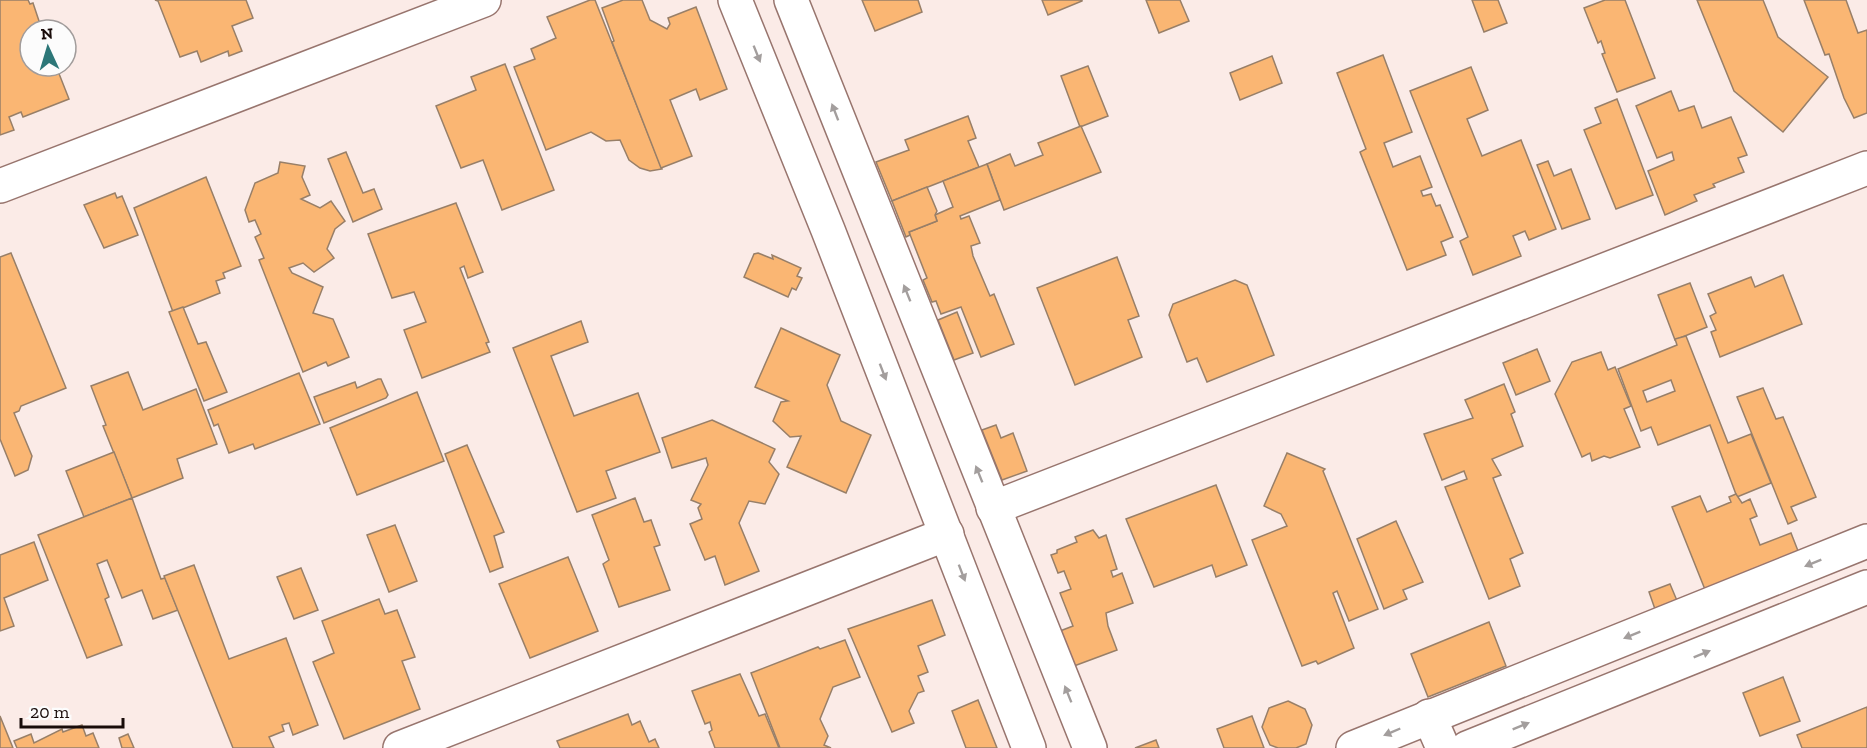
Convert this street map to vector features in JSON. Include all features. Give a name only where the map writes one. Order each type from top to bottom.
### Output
[{"type":"street","points":[[0,186],[484,0]]},
{"type":"street","points":[[735,0],[828,230],[1029,748]]},
{"type":"street","points":[[791,0],[1090,748]]},
{"type":"street","points":[[993,508],[1867,168]]},
{"type":"street","points":[[828,230],[874,211]]},
{"type":"street","points":[[400,748],[947,534]]},
{"type":"street","points":[[1353,748],[1864,552]]},
{"type":"street","points":[[1467,748],[1867,587]]},
{"type":"street","points":[[1429,717],[1443,748]]},
{"type":"building","points":[[0,0],[28,0],[30,4],[33,3],[38,18],[18,18],[18,78],[61,78],[69,99],[23,117],[21,112],[9,117],[14,130],[0,135]]},
{"type":"building","points":[[155,0],[246,0],[253,18],[232,26],[242,51],[229,56],[228,51],[201,62],[197,51],[180,57],[158,1]]},
{"type":"building","points":[[595,0],[662,169],[650,171],[640,168],[629,160],[620,140],[606,141],[591,132],[546,150],[514,67],[535,59],[531,49],[556,38],[547,17]]},
{"type":"building","points":[[623,0],[642,0],[650,20],[667,29],[670,24],[668,18],[696,7],[727,89],[700,100],[696,89],[670,100],[692,156],[661,168],[612,42],[614,41],[602,8]]},
{"type":"building","points":[[862,0],[918,0],[922,12],[875,31]]},
{"type":"building","points":[[1042,0],[1082,0],[1082,1],[1048,15]]},
{"type":"building","points":[[1146,0],[1180,0],[1189,21],[1159,33]]},
{"type":"building","points":[[1472,0],[1498,0],[1507,23],[1484,32]]},
{"type":"building","points":[[1605,0],[1625,0],[1655,78],[1617,92],[1602,54],[1605,53],[1601,41],[1598,43],[1584,8]]},
{"type":"building","points":[[1697,0],[1763,0],[1778,37],[1828,77],[1783,132],[1734,91]]},
{"type":"building","points":[[1804,0],[1846,0],[1858,33],[1867,30],[1867,113],[1854,118],[1844,98],[1829,54],[1825,55]]},
{"type":"building","points":[[1383,55],[1412,132],[1384,143],[1393,167],[1420,156],[1432,187],[1421,191],[1423,196],[1431,194],[1436,206],[1440,205],[1453,237],[1441,242],[1446,255],[1407,270],[1360,152],[1366,149],[1337,73]]},
{"type":"building","points":[[1272,56],[1282,83],[1240,100],[1230,73]]},
{"type":"building","points":[[505,64],[554,190],[502,210],[483,160],[461,168],[436,106],[476,90],[471,77]]},
{"type":"building","points":[[1088,66],[1108,116],[1080,127],[1061,76]]},
{"type":"building","points":[[1471,67],[1488,110],[1467,119],[1482,156],[1521,140],[1556,229],[1529,240],[1525,231],[1513,236],[1521,256],[1473,275],[1460,241],[1468,237],[1410,91]]},
{"type":"building","points":[[1671,91],[1679,111],[1694,106],[1702,128],[1731,117],[1747,155],[1738,158],[1744,172],[1713,184],[1715,187],[1694,195],[1697,201],[1665,215],[1648,171],[1674,160],[1672,152],[1657,158],[1636,106]]},
{"type":"building","points":[[1617,99],[1653,195],[1616,209],[1584,130],[1601,123],[1595,108]]},
{"type":"building","points":[[968,116],[976,138],[968,141],[979,167],[892,201],[876,162],[909,150],[905,140]]},
{"type":"building","points":[[1081,126],[1101,172],[1004,210],[987,164],[1010,154],[1015,166],[1043,155],[1038,143]]},
{"type":"building","points":[[346,152],[363,193],[374,189],[382,209],[353,222],[328,159]]},
{"type":"building","points":[[1548,161],[1554,176],[1571,169],[1590,219],[1562,229],[1537,165]]},
{"type":"building","points":[[280,162],[305,166],[302,177],[310,195],[301,199],[320,208],[331,201],[345,221],[335,229],[327,249],[334,258],[314,272],[303,263],[289,268],[292,273],[323,287],[313,313],[333,319],[349,357],[328,366],[326,362],[303,372],[259,260],[264,258],[255,237],[261,234],[255,220],[249,222],[245,210],[255,183],[278,173]]},
{"type":"building","points":[[987,164],[1000,200],[960,216],[961,219],[969,216],[980,243],[971,246],[973,256],[990,296],[994,294],[1014,344],[981,357],[961,307],[941,314],[936,301],[932,302],[923,280],[927,278],[909,232],[937,221],[935,215],[953,207],[943,181]]},
{"type":"building","points":[[206,177],[241,266],[223,273],[225,278],[216,281],[220,293],[173,312],[134,208]]},
{"type":"building","points":[[927,187],[937,211],[935,215],[937,221],[909,232],[910,235],[906,237],[892,201]]},
{"type":"building","points":[[115,193],[117,198],[122,196],[138,235],[104,248],[84,205]]},
{"type":"building","points":[[456,203],[483,272],[468,278],[464,266],[460,268],[489,342],[486,343],[490,352],[422,378],[404,330],[426,322],[414,292],[392,298],[368,234]]},
{"type":"building","points":[[11,253],[66,388],[21,406],[19,411],[14,413],[32,456],[28,470],[15,476],[0,439],[0,257]]},
{"type":"building","points":[[758,253],[773,259],[772,255],[801,268],[797,276],[802,278],[796,290],[792,288],[788,297],[744,277],[754,254]]},
{"type":"building","points":[[1117,257],[1139,316],[1128,320],[1142,357],[1075,385],[1037,288]]},
{"type":"building","points":[[1783,275],[1802,324],[1720,357],[1711,332],[1716,330],[1710,316],[1716,313],[1708,294],[1751,277],[1755,287]]},
{"type":"building","points":[[1235,280],[1247,285],[1274,355],[1207,382],[1197,358],[1187,362],[1169,315],[1173,304]]},
{"type":"building","points":[[1690,283],[1707,327],[1675,340],[1658,295]]},
{"type":"building","points":[[183,307],[198,344],[206,342],[227,392],[204,401],[169,312]]},
{"type":"building","points":[[957,312],[973,353],[954,360],[938,320]]},
{"type":"building","points":[[581,321],[588,342],[551,356],[574,416],[638,393],[660,452],[606,471],[616,498],[577,512],[513,348]]},
{"type":"building","points":[[781,328],[840,355],[827,385],[841,421],[871,435],[846,493],[787,467],[801,436],[790,437],[773,421],[781,402],[788,401],[755,387]]},
{"type":"building","points":[[1686,336],[1728,443],[1751,434],[1771,483],[1737,497],[1710,425],[1658,445],[1651,427],[1641,431],[1618,369],[1677,345],[1675,339]],"holes":[[[1671,380],[1675,391],[1647,402],[1643,391]]]},
{"type":"building","points":[[1537,349],[1550,381],[1516,395],[1503,363]]},
{"type":"building","points":[[1601,352],[1608,370],[1615,367],[1631,406],[1624,409],[1640,447],[1610,458],[1604,456],[1592,461],[1590,453],[1582,457],[1555,394],[1572,362]]},
{"type":"building","points":[[128,372],[143,410],[196,389],[217,444],[177,459],[183,478],[132,498],[103,426],[106,425],[91,386]]},
{"type":"building","points":[[299,373],[320,424],[255,449],[253,444],[229,453],[218,424],[214,426],[208,410]]},
{"type":"building","points":[[381,379],[388,395],[386,398],[324,423],[314,397],[355,382],[357,388]]},
{"type":"building","points":[[1504,384],[1515,412],[1511,414],[1523,446],[1492,459],[1501,475],[1493,478],[1523,553],[1510,559],[1520,586],[1489,599],[1445,487],[1467,479],[1464,471],[1442,480],[1424,434],[1473,418],[1465,400]]},
{"type":"building","points":[[1763,388],[1776,419],[1783,417],[1816,497],[1791,507],[1797,520],[1788,524],[1737,397]]},
{"type":"building","points":[[417,392],[444,461],[357,495],[330,428]]},
{"type":"building","points":[[712,420],[775,449],[769,462],[779,474],[765,504],[749,501],[739,523],[759,571],[725,585],[715,556],[705,560],[690,524],[702,519],[698,508],[701,504],[691,500],[708,465],[706,458],[672,468],[662,438]]},
{"type":"building","points":[[996,425],[1001,438],[1013,433],[1027,471],[1002,480],[982,430]]},
{"type":"building","points":[[467,445],[504,532],[494,536],[503,567],[490,572],[445,454]]},
{"type":"building","points":[[114,452],[132,498],[84,517],[66,471]]},
{"type":"building","points":[[1287,453],[1325,469],[1323,471],[1378,609],[1349,621],[1337,591],[1333,593],[1354,648],[1318,664],[1316,661],[1302,666],[1252,540],[1287,526],[1281,514],[1264,506]]},
{"type":"building","points":[[1216,485],[1247,565],[1216,577],[1212,565],[1154,587],[1126,519]]},
{"type":"building","points":[[1736,494],[1742,503],[1750,499],[1757,516],[1750,519],[1760,545],[1791,533],[1800,556],[1706,592],[1672,507],[1700,496],[1707,512],[1731,502],[1729,497]]},
{"type":"building","points":[[132,498],[161,579],[165,578],[178,610],[153,619],[142,590],[122,598],[107,560],[97,564],[109,597],[105,599],[122,645],[87,658],[38,535]]},
{"type":"building","points":[[635,498],[644,522],[651,520],[660,545],[654,547],[670,590],[619,607],[603,564],[609,560],[592,515]]},
{"type":"building","points":[[1396,521],[1423,582],[1403,590],[1407,599],[1384,609],[1357,539]]},
{"type":"building","points":[[395,525],[417,581],[389,592],[367,535]]},
{"type":"building","points":[[1093,530],[1099,538],[1106,535],[1117,569],[1111,571],[1113,577],[1122,573],[1133,603],[1106,613],[1117,650],[1074,666],[1060,631],[1073,626],[1060,593],[1071,589],[1064,571],[1058,573],[1051,555],[1077,542],[1075,537]]},
{"type":"building","points":[[34,542],[48,580],[4,598],[14,626],[0,631],[0,555]]},
{"type":"building","points":[[568,557],[598,631],[530,658],[499,584]]},
{"type":"building","points":[[194,565],[229,659],[286,638],[318,725],[293,735],[289,723],[282,725],[284,731],[269,737],[274,748],[233,748],[164,576]]},
{"type":"building","points":[[301,568],[318,610],[294,619],[277,577]]},
{"type":"building","points":[[1670,584],[1678,603],[1656,612],[1649,592]]},
{"type":"building","points":[[379,599],[385,614],[397,610],[415,657],[402,661],[420,709],[344,739],[313,662],[334,653],[322,621]]},
{"type":"building","points":[[932,600],[945,635],[918,646],[928,672],[918,676],[924,691],[918,693],[909,711],[914,723],[892,732],[848,629]]},
{"type":"building","points":[[1489,622],[1506,666],[1428,697],[1411,654]]},
{"type":"building","points":[[845,640],[860,677],[833,687],[820,719],[828,736],[824,745],[831,748],[780,748],[751,673],[818,647],[820,649]]},
{"type":"building","points":[[740,674],[759,716],[765,714],[779,748],[715,748],[709,732],[712,730],[710,722],[705,724],[692,691]]},
{"type":"building","points":[[1783,677],[1800,721],[1760,736],[1743,693]]},
{"type":"building","points":[[978,700],[997,748],[966,748],[952,711]]},
{"type":"building","points":[[1288,701],[1305,709],[1312,725],[1306,744],[1296,748],[1278,748],[1270,745],[1262,727],[1269,708]]},
{"type":"building","points":[[1867,707],[1867,748],[1802,748],[1797,735]]},
{"type":"building","points":[[628,714],[632,725],[640,721],[649,742],[655,739],[659,748],[560,748],[557,741]]},
{"type":"building","points":[[0,716],[13,748],[0,748]]},
{"type":"building","points":[[1252,716],[1264,748],[1224,748],[1217,729]]},
{"type":"building","points":[[82,725],[86,736],[93,733],[99,748],[17,748],[14,741],[31,734],[34,743],[62,729],[63,732]]},
{"type":"building","points":[[128,734],[134,748],[122,748],[119,738]]},
{"type":"building","points":[[1156,740],[1159,748],[1135,748]]}]
